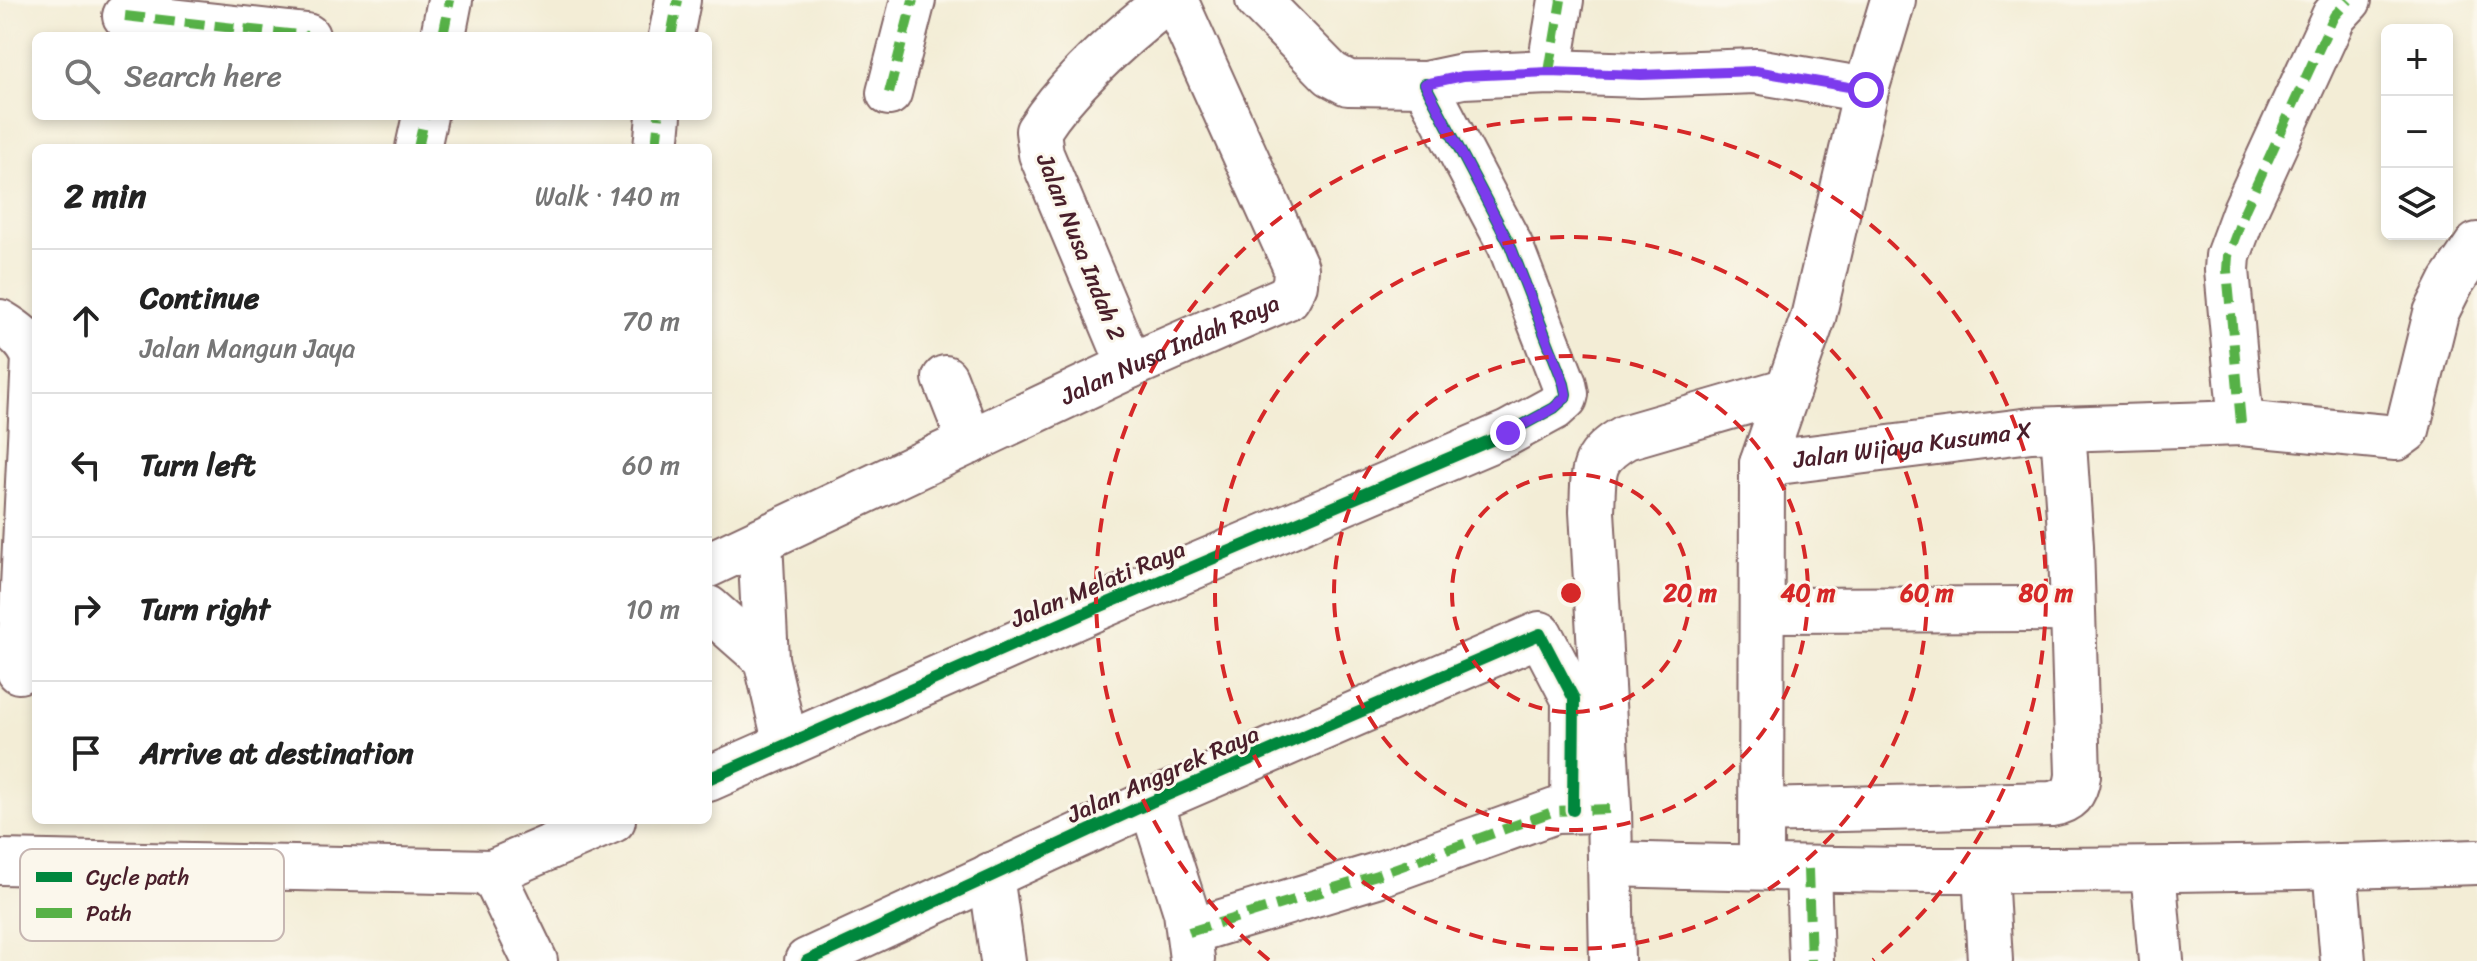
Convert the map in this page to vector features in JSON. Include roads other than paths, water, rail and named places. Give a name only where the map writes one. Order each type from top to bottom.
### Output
[{"type":"street","points":[[444,32],[450,0]]},
{"type":"street","points":[[672,32],[678,0]]},
{"type":"street","points":[[889,93],[913,0]]},
{"type":"street","name":"Jalan Nusa Indah 2","points":[[1130,366],[1041,154],[1038,138],[1041,127],[1077,84],[1140,22],[1168,0]]},
{"type":"street","name":"Jalan Nusa Indah Raya","points":[[712,563],[1130,366],[1288,297],[1295,284],[1296,268],[1175,0]]},
{"type":"street","points":[[1258,0],[1331,74],[1348,83],[1425,84],[1463,76],[1549,72],[1641,75],[1756,71],[1866,90]]},
{"type":"street","points":[[1549,72],[1561,0]]},
{"type":"street","points":[[1761,867],[1762,464],[1813,318],[1866,90],[1893,0]]},
{"type":"street","points":[[2241,423],[2228,256],[2245,210],[2334,16],[2349,0]]},
{"type":"street","points":[[125,16],[271,32]]},
{"type":"street","name":"Jalan Melati Raya","points":[[712,777],[1094,609],[1508,433],[1561,403],[1566,394],[1564,384],[1510,245],[1425,84]]},
{"type":"street","points":[[419,144],[424,120]]},
{"type":"street","points":[[656,144],[659,120]]},
{"type":"street","name":"Jalan Wijaya Kusuma X","points":[[1762,464],[2031,430],[2241,423],[2386,439],[2402,435],[2407,430],[2436,313],[2451,283],[2477,245]]},
{"type":"street","points":[[0,322],[17,332],[32,352]]},
{"type":"street","points":[[945,378],[970,442]]},
{"type":"street","points":[[1641,961],[1625,865],[1591,810],[1594,466],[1609,446],[1626,437],[1788,390]]},
{"type":"street","points":[[18,671],[32,396]]},
{"type":"street","points":[[1763,811],[2051,804],[2071,797],[2077,787],[2078,775],[2071,546],[2063,429]]},
{"type":"street","points":[[760,541],[766,659],[786,745]]},
{"type":"street","points":[[1763,610],[2072,609]]},
{"type":"street","points":[[712,612],[766,659]]},
{"type":"street","name":"Jalan Anggrek Raya","points":[[813,960],[1151,802],[1540,634],[1574,699],[1591,810]]},
{"type":"street","points":[[1151,802],[1186,912],[1191,946],[1555,811],[1591,810]]},
{"type":"street","points":[[284,868],[492,872],[604,824]]},
{"type":"street","points":[[0,862],[20,862]]},
{"type":"street","points":[[1625,865],[1985,872],[2477,862]]},
{"type":"street","points":[[1612,961],[1625,865]]},
{"type":"street","points":[[2335,867],[2343,961]]},
{"type":"street","points":[[1808,869],[1811,961]]},
{"type":"street","points":[[2153,870],[2161,961]]},
{"type":"street","points":[[492,872],[535,961]]},
{"type":"street","points":[[1985,872],[1990,961]]},
{"type":"street","points":[[991,875],[1003,961]]}]
